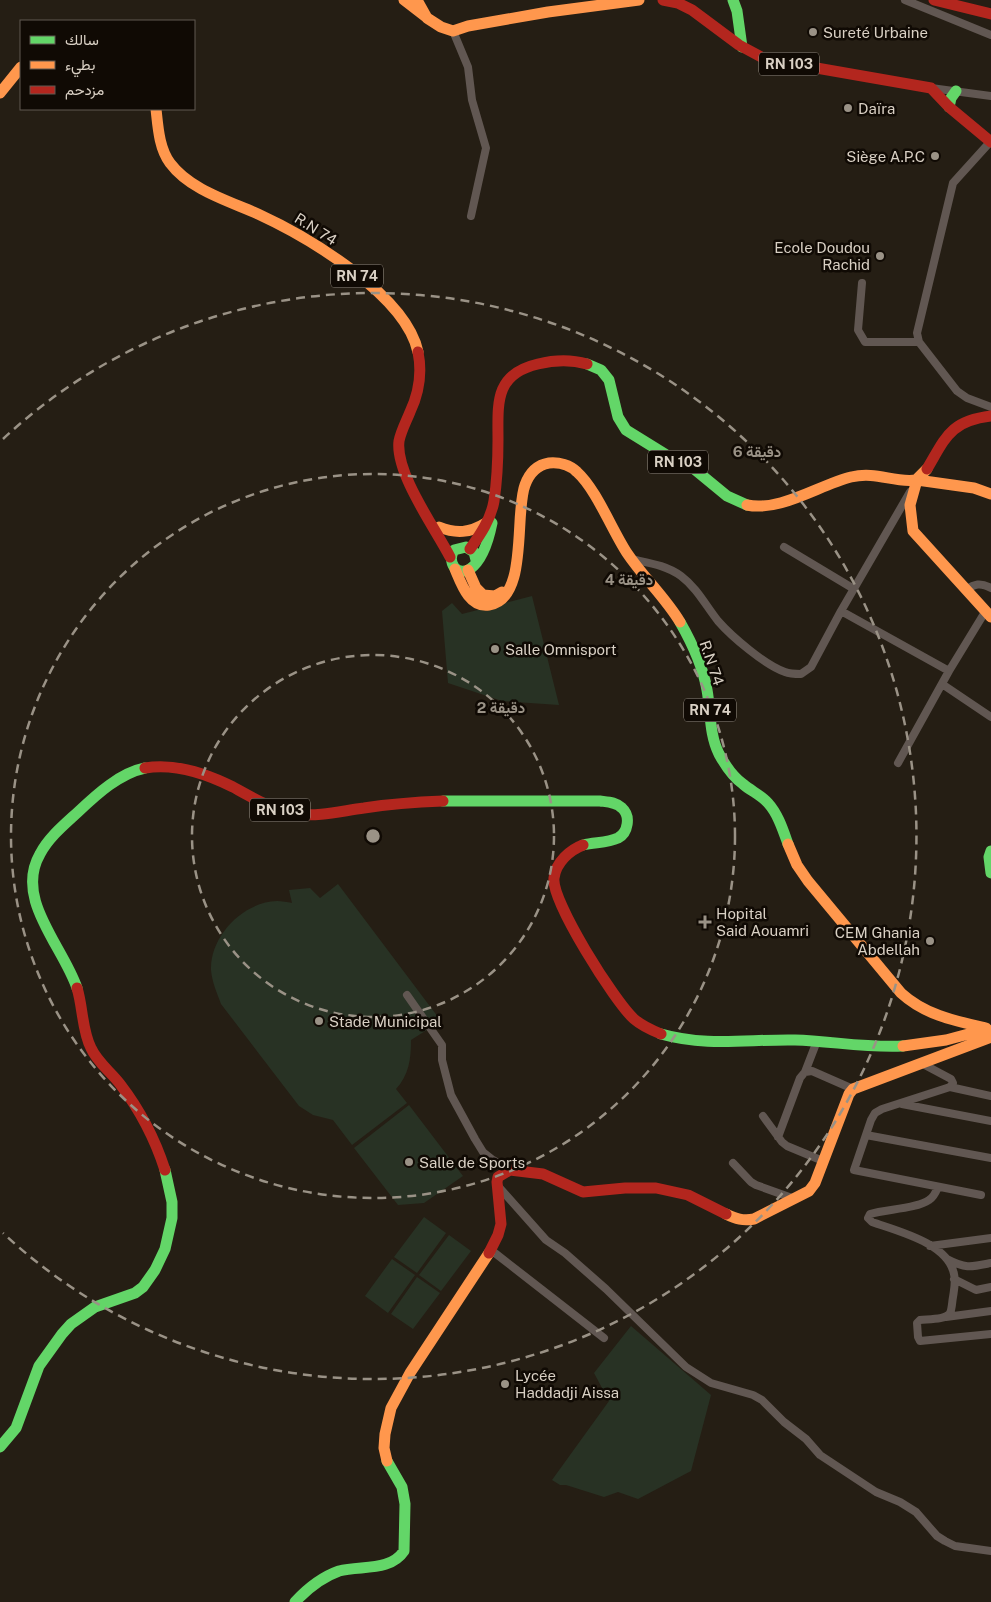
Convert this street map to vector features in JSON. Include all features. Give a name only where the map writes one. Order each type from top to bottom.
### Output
[{"type":"main road","points":[[404,0],[441,27],[453,31],[494,21],[601,3],[639,0]]},
{"type":"main road","points":[[416,0],[427,18]]},
{"type":"main road","name":"RN 103","points":[[663,0],[686,5],[754,56],[931,88]]},
{"type":"main road","points":[[733,0],[737,12],[742,47]]},
{"type":"main road","points":[[934,0],[991,14]]},
{"type":"main road","points":[[0,93],[13,74],[20,68]]},
{"type":"main road","points":[[931,88],[949,107],[991,142]]},
{"type":"main road","points":[[949,107],[951,98],[956,91]]},
{"type":"main road","name":"R.N 74","points":[[156,110],[164,154],[173,168],[185,178],[272,220],[309,241],[382,295],[402,315],[413,336],[419,354],[420,368],[413,405],[402,431],[399,447],[402,462],[409,480],[450,557],[467,594],[474,602],[486,606],[498,603],[506,595],[516,572],[520,499],[528,476],[538,468],[550,463],[563,464],[574,468],[585,480],[631,559],[672,610],[696,654],[707,690],[713,739],[717,751],[727,767],[741,782],[769,804],[777,817],[790,852],[801,873],[887,977],[910,1001],[930,1013],[990,1030]]},
{"type":"main road","name":"RN 103","points":[[466,548],[489,518],[494,502],[497,465],[497,405],[501,388],[513,374],[533,364],[561,360],[585,363],[605,373],[614,390],[618,416],[626,430],[678,462],[693,468],[718,491],[739,503],[751,506],[776,503],[864,474],[917,480]]},
{"type":"main road","points":[[988,614],[913,530],[909,517],[909,503],[917,480],[926,471],[950,430],[956,425],[981,417],[991,416]]},
{"type":"main road","points":[[917,480],[974,488],[991,494]]},
{"type":"main road","name":"R.N 74","points":[[430,518],[475,556],[476,560]]},
{"type":"main road","points":[[439,527],[460,533],[474,531],[489,518]]},
{"type":"main road","name":"RN 103","points":[[476,560],[487,543],[492,523],[489,518]]},
{"type":"main road","points":[[450,557],[454,550],[466,548]]},
{"type":"main road","points":[[456,569],[464,572],[472,568],[476,560]]},
{"type":"main road","points":[[468,570],[477,590],[484,596],[494,597],[509,588]]},
{"type":"main road","name":"RN 103","points":[[0,1446],[10,1439],[19,1425],[25,1412],[38,1367],[53,1345],[72,1324],[102,1303],[136,1292],[150,1280],[167,1242],[172,1221],[172,1197],[167,1176],[155,1144],[125,1090],[91,1050],[85,1031],[83,1007],[74,979],[34,907],[28,888],[28,872],[40,847],[63,823],[107,788],[131,773],[156,766],[168,766],[194,772],[220,781],[290,814],[310,816],[424,802],[594,801],[613,803],[622,806],[626,811],[628,825],[625,833],[620,837],[585,844],[572,851],[558,866],[554,880],[558,898],[619,1002],[643,1026],[688,1040],[716,1043],[786,1040],[875,1047],[911,1046],[950,1040],[990,1030]]},
{"type":"main road","points":[[991,851],[989,857],[991,873]]},
{"type":"main road","points":[[295,1602],[324,1579],[338,1572],[382,1565],[402,1557],[404,1551],[404,1496],[402,1487],[385,1457],[384,1448],[391,1408],[410,1373],[491,1250],[501,1223],[495,1184],[498,1177],[510,1170],[543,1174],[583,1192],[625,1188],[656,1188],[688,1195],[744,1221],[754,1219],[795,1200],[815,1183],[849,1094],[854,1089],[921,1063],[990,1030]]},
{"type":"street","points":[[905,0],[991,35]]},
{"type":"street","points":[[453,31],[468,67],[472,100],[486,148],[471,216]]},
{"type":"street","points":[[931,88],[991,96]]},
{"type":"street","points":[[991,142],[954,183],[917,333],[919,342],[957,391],[967,398],[991,407]]},
{"type":"street","points":[[862,283],[858,330],[865,342],[919,342]]},
{"type":"street","points":[[631,559],[663,566],[683,577],[734,637],[772,665],[786,672],[801,674],[811,667],[841,611],[917,480]]},
{"type":"street","points":[[784,547],[854,589]]},
{"type":"street","points":[[965,590],[976,583],[982,583],[991,588]]},
{"type":"street","points":[[841,611],[949,671]]},
{"type":"street","points":[[898,763],[949,671],[988,614]]},
{"type":"street","points":[[942,684],[991,717]]},
{"type":"street","points":[[407,995],[442,1045],[442,1060],[451,1095],[475,1139],[483,1152],[510,1170]]},
{"type":"street","points":[[778,1137],[800,1078],[805,1072],[817,1041]]},
{"type":"street","points":[[921,1063],[951,1078],[953,1083],[950,1087]]},
{"type":"street","points":[[805,1072],[812,1071],[854,1089]]},
{"type":"street","points":[[981,1195],[854,1170],[875,1114],[882,1109],[950,1087],[991,1096]]},
{"type":"street","points":[[900,1104],[991,1121]]},
{"type":"street","points":[[763,1116],[787,1146],[823,1161]]},
{"type":"street","points":[[866,1135],[991,1158]]},
{"type":"street","points":[[733,1163],[751,1182],[795,1200]]},
{"type":"street","points":[[495,1184],[546,1240],[565,1253],[606,1289],[686,1367],[700,1378],[710,1383],[753,1395],[762,1400],[784,1422],[806,1439],[820,1455],[876,1492],[900,1502],[916,1512],[937,1536],[944,1541],[955,1546],[991,1551]]},
{"type":"street","points":[[938,1187],[935,1195],[920,1204],[870,1214],[868,1218],[872,1222],[914,1237],[960,1266],[967,1267],[991,1263]]},
{"type":"street","points":[[930,1246],[991,1238]]},
{"type":"street","points":[[491,1250],[604,1338]]},
{"type":"street","points":[[945,1258],[951,1266],[955,1285],[950,1313],[945,1317]]},
{"type":"street","points":[[954,1279],[976,1290],[991,1287]]},
{"type":"street","points":[[991,1310],[920,1320],[917,1323],[920,1341],[991,1334]]},
{"type":"green space","name":"Salle Omnisport","points":[[532,596],[559,705],[502,701],[448,683],[442,611],[452,603],[462,614]]},
{"type":"green space","name":"Stade Municipal","points":[[338,884],[441,1021],[411,1040],[408,1066],[404,1078],[396,1089],[407,1103],[352,1145],[333,1120],[313,1115],[299,1106],[221,1004],[211,970],[212,957],[222,933],[241,914],[252,907],[264,903],[283,901],[292,903],[289,890],[310,888],[320,898]]},
{"type":"green space","name":"Salle de Sports","points":[[409,1105],[463,1176],[424,1203],[398,1205],[354,1148]]},
{"type":"green space","points":[[424,1217],[446,1233],[417,1273],[394,1257]]},
{"type":"green space","points":[[449,1235],[471,1251],[441,1291],[419,1275]]},
{"type":"green space","points":[[392,1259],[415,1275],[388,1313],[365,1296]]},
{"type":"green space","points":[[417,1277],[440,1293],[413,1329],[391,1314]]},
{"type":"green space","points":[[631,1326],[711,1395],[691,1471],[638,1499],[618,1492],[604,1497],[566,1485],[560,1485],[552,1480],[609,1401],[594,1373]]},
{"type":"traffic: fast","points":[[733,0],[737,11],[742,47]]},
{"type":"traffic: fast","points":[[949,107],[951,98],[956,91]]},
{"type":"traffic: fast","points":[[587,364],[601,370],[609,380],[618,417],[626,430],[668,456],[693,468],[727,496],[747,505]]},
{"type":"traffic: fast","points":[[476,560],[474,552],[466,547],[454,550],[452,555],[452,563],[457,570],[465,571],[470,569],[482,554],[492,523]]},
{"type":"traffic: fast","points":[[680,622],[693,647],[703,673],[712,731],[719,754],[736,778],[772,807],[788,844]]},
{"type":"traffic: fast","points":[[77,988],[37,905],[33,888],[34,871],[44,848],[68,821],[109,785],[127,774],[145,768]]},
{"type":"traffic: fast","points":[[443,801],[600,801],[615,803],[625,811],[627,824],[621,836],[610,841],[583,845]]},
{"type":"traffic: fast","points":[[991,851],[989,857],[991,873]]},
{"type":"traffic: fast","points":[[661,1034],[678,1038],[728,1042],[795,1040],[903,1046]]},
{"type":"traffic: fast","points":[[0,1447],[16,1428],[39,1366],[62,1334],[71,1324],[95,1307],[135,1293],[143,1287],[155,1270],[165,1249],[172,1218],[172,1202],[165,1170]]},
{"type":"traffic: fast","points":[[295,1602],[315,1584],[339,1571],[383,1565],[398,1558],[404,1551],[405,1504],[402,1487],[387,1461]]},
{"type":"traffic: slow","points":[[404,0],[426,17]]},
{"type":"traffic: slow","points":[[417,0],[427,18],[441,27],[453,31],[468,26],[548,12],[639,0]]},
{"type":"traffic: slow","points":[[0,93],[20,68]]},
{"type":"traffic: slow","points":[[156,110],[163,151],[178,172],[199,188],[279,224],[352,270],[375,289],[395,310],[410,331],[418,352]]},
{"type":"traffic: slow","points":[[455,569],[467,593],[476,603],[489,605],[502,599],[510,588],[515,572],[525,485],[531,474],[541,466],[549,463],[560,464],[568,466],[584,479],[627,553],[680,622]]},
{"type":"traffic: slow","points":[[747,505],[773,505],[851,477],[869,475],[900,480],[916,480],[927,469]]},
{"type":"traffic: slow","points":[[991,494],[974,488],[917,480],[910,505],[913,531],[991,617]]},
{"type":"traffic: slow","points":[[439,527],[451,531],[469,531],[486,523]]},
{"type":"traffic: slow","points":[[468,570],[476,588],[483,595],[495,596],[502,592]]},
{"type":"traffic: slow","points":[[788,844],[797,865],[808,881],[901,993],[910,1001],[930,1012],[952,1020],[986,1028]]},
{"type":"traffic: slow","points":[[903,1046],[946,1040],[987,1029]]},
{"type":"traffic: slow","points":[[726,1214],[740,1219],[754,1219],[809,1191],[815,1183],[849,1094],[853,1089],[991,1037]]},
{"type":"traffic: slow","points":[[387,1461],[384,1448],[385,1434],[391,1408],[410,1373],[489,1253]]},
{"type":"traffic: jam","points":[[663,0],[678,3],[692,10],[739,45],[765,59],[931,88],[949,107],[991,142]]},
{"type":"traffic: jam","points":[[934,0],[991,14]]},
{"type":"traffic: jam","points":[[418,352],[420,367],[418,390],[400,437],[399,454],[409,484],[450,557]]},
{"type":"traffic: jam","points":[[470,549],[488,520],[493,508],[498,463],[499,403],[506,383],[513,375],[538,364],[562,361],[587,364]]},
{"type":"traffic: jam","points":[[927,469],[951,432],[966,422],[991,416]]},
{"type":"traffic: jam","points":[[145,768],[179,768],[201,774],[223,782],[271,807],[305,815],[384,805],[443,801]]},
{"type":"traffic: jam","points":[[583,845],[564,857],[555,872],[556,890],[563,907],[586,951],[625,1009],[640,1024],[661,1034]]},
{"type":"traffic: jam","points":[[77,988],[86,1034],[91,1048],[100,1062],[120,1084],[140,1114],[157,1147],[165,1170]]},
{"type":"traffic: jam","points":[[489,1253],[501,1224],[498,1177],[510,1170],[543,1174],[583,1192],[625,1188],[656,1188],[688,1195],[726,1214]]},
{"type":"place","name":"Sureté Urbaine","points":[[813,32]]},
{"type":"place","name":"Daïra","points":[[848,108]]},
{"type":"place","name":"Siège A.P.C","points":[[935,156]]},
{"type":"place","name":"Ecole Doudou Rachid","points":[[880,256]]},
{"type":"place","name":"Salle Omnisport","points":[[495,649]]},
{"type":"place","name":"Hopital Said Aouamri","points":[[705,922]]},
{"type":"place","name":"CEM Ghania Abdellah","points":[[930,941]]},
{"type":"place","name":"Stade Municipal","points":[[319,1021]]},
{"type":"place","name":"Salle de Sports","points":[[409,1162]]},
{"type":"place","name":"Lycée Haddadji Aissa","points":[[505,1384]]}]
